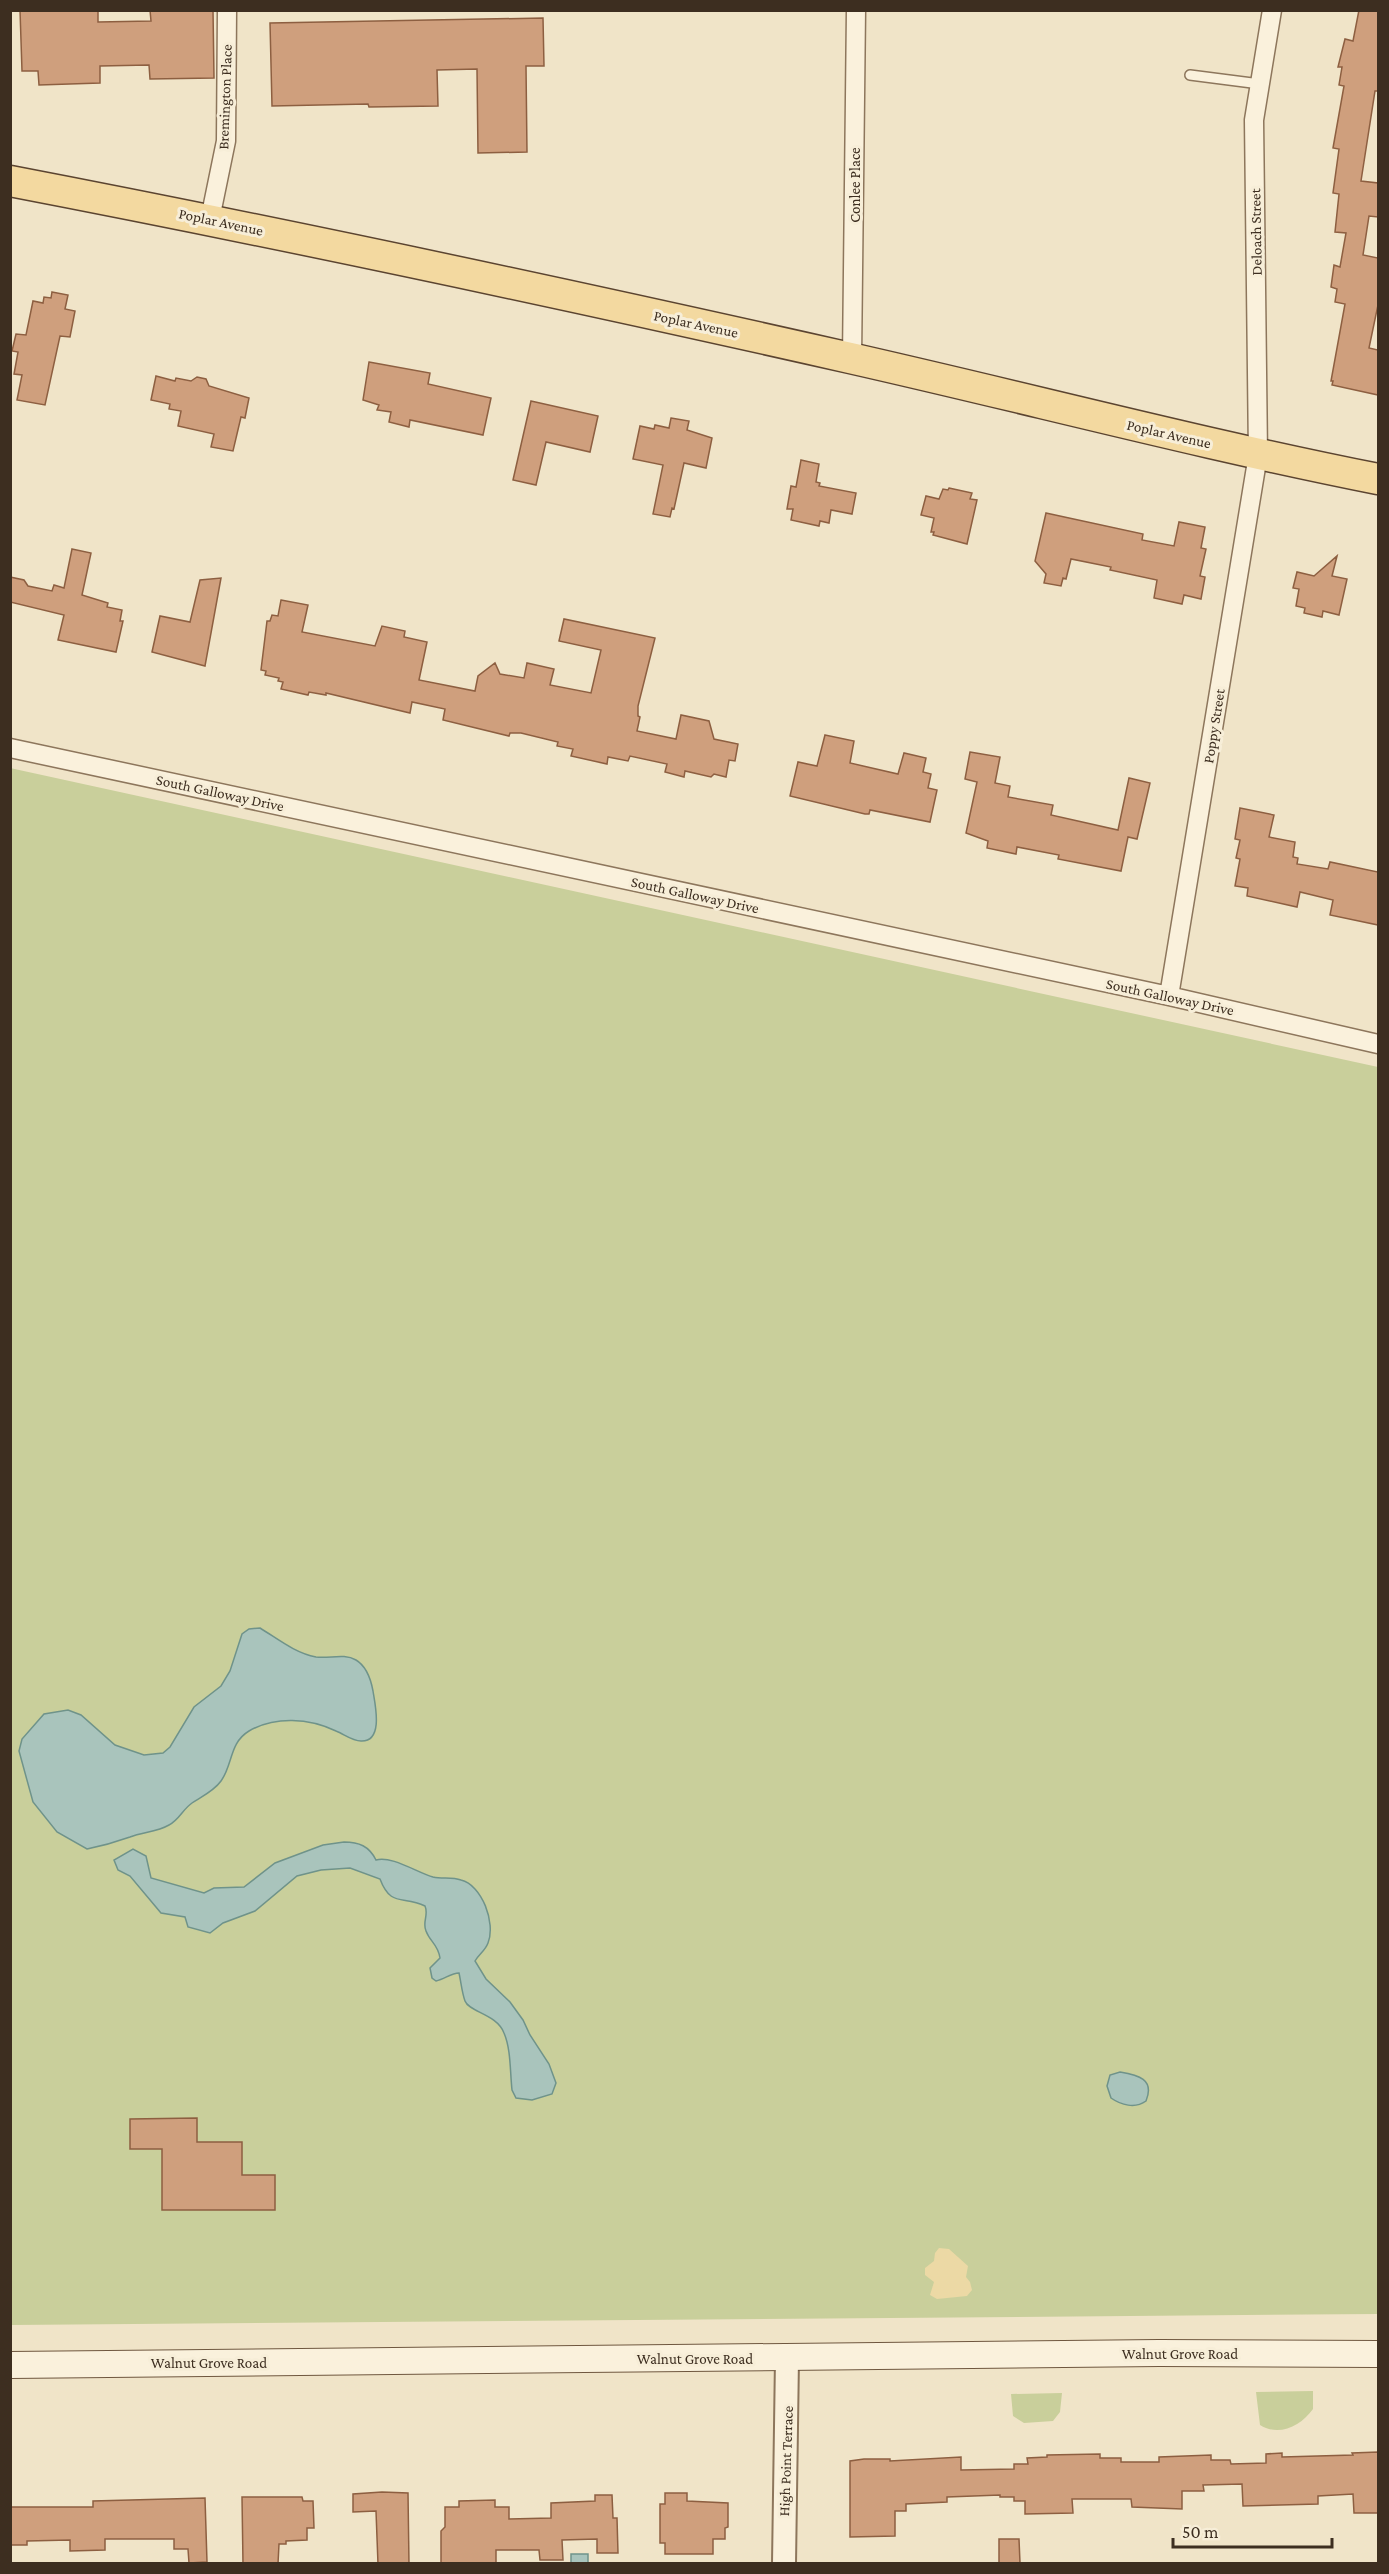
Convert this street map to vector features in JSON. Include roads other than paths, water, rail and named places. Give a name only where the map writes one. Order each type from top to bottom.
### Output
[{"type":"main road","name":"Poplar Avenue","points":[[10,180],[210,219],[852,358],[1258,455],[1378,479]]},
{"type":"main road","name":"Walnut Grove Road","points":[[10,2365],[1159,2353],[1378,2354]]},
{"type":"street","name":"Bremington Place","points":[[210,219],[226,141],[228,10]]},
{"type":"street","name":"Conlee Place","points":[[852,358],[856,10]]},
{"type":"street","name":"Deloach Street","points":[[1258,455],[1254,120],[1272,10]]},
{"type":"street","name":"Poppy Street","points":[[1169,996],[1258,455]]},
{"type":"street","name":"South Galloway Drive","points":[[10,748],[1169,996],[1378,1044]]},
{"type":"street","name":"High Point Terrace","points":[[784,2564],[787,2358]]},
{"type":"lane","points":[[1190,75],[1260,84]]},
{"type":"water","points":[[260,1628],[308,1655],[347,1657],[360,1663],[368,1674],[373,1691],[376,1721],[373,1735],[368,1740],[358,1741],[315,1723],[292,1720],[259,1726],[249,1731],[238,1742],[225,1775],[218,1785],[189,1805],[169,1825],[155,1831],[87,1849],[57,1832],[33,1802],[19,1751],[22,1739],[44,1714],[68,1710],[81,1715],[115,1745],[144,1755],[163,1753],[170,1747],[194,1707],[221,1686],[230,1671],[242,1634],[249,1629]]},
{"type":"water","points":[[344,1842],[363,1846],[376,1860],[397,1862],[433,1877],[461,1880],[469,1883],[475,1889],[489,1916],[490,1935],[488,1943],[475,1961],[486,1979],[510,2002],[523,2020],[549,2064],[556,2083],[552,2094],[532,2100],[516,2098],[512,2090],[508,2046],[504,2033],[490,2017],[472,2008],[465,2001],[459,1973],[436,1981],[432,1978],[430,1968],[440,1958],[438,1949],[425,1928],[425,1906],[393,1897],[384,1888],[380,1879],[350,1868],[321,1870],[297,1876],[255,1911],[223,1923],[210,1933],[188,1927],[185,1917],[161,1913],[130,1876],[118,1870],[114,1860],[133,1849],[146,1856],[151,1878],[204,1893],[214,1888],[244,1887],[275,1863],[323,1845]]},
{"type":"water","points":[[1120,2072],[1143,2079],[1148,2088],[1146,2101],[1137,2105],[1128,2105],[1111,2098],[1107,2086],[1110,2075]]},
{"type":"water","points":[[571,2554],[588,2554],[588,2563],[571,2563]]}]
